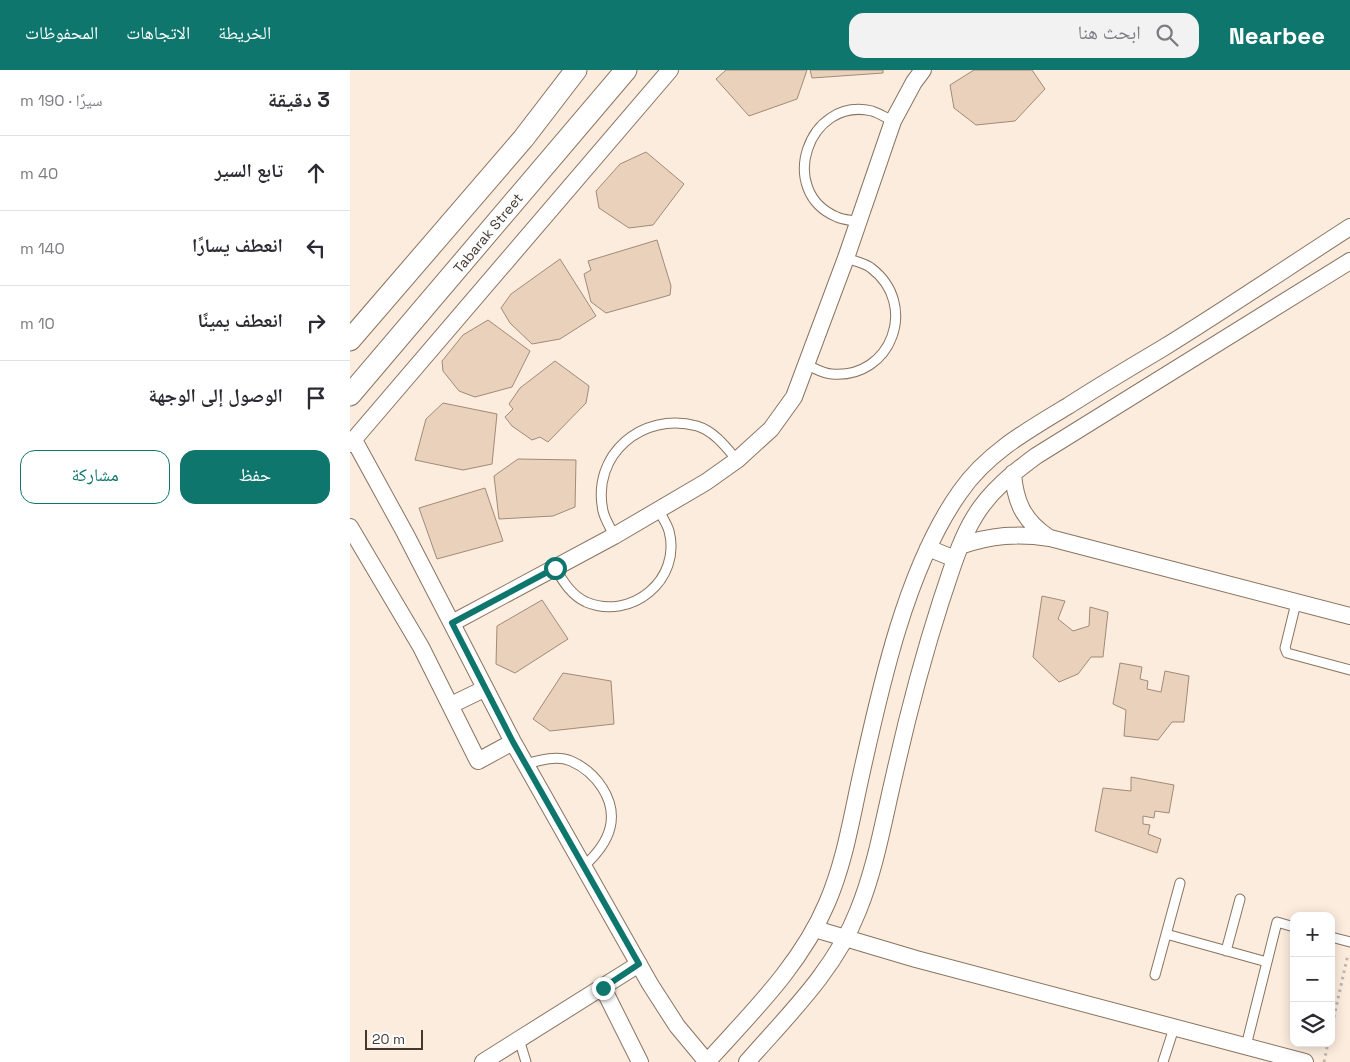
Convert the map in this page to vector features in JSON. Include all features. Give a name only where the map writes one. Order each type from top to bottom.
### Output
[{"type":"street","points":[[350,340],[523,139],[576,70]]},
{"type":"street","name":"Tabarak Street","points":[[350,396],[626,70]]},
{"type":"street","points":[[670,70],[352,442],[452,623],[484,689],[513,742],[639,964],[677,1026],[707,1062],[774,988],[805,946],[828,902],[839,870],[869,740],[908,600],[928,548],[943,518],[961,490],[983,464],[1008,444],[1167,346],[1350,227]]},
{"type":"street","points":[[452,623],[658,511],[737,460],[777,421],[794,397],[807,365],[859,222],[893,121],[914,82],[924,70]]},
{"type":"street","points":[[747,1062],[803,1000],[825,971],[858,912],[868,884],[926,653],[958,552],[974,516],[1013,473],[1053,445],[1350,261]]},
{"type":"street","points":[[1013,473],[1014,493],[1022,511],[1034,527],[1050,538]]},
{"type":"street","points":[[350,527],[389,589],[478,761],[513,742]]},
{"type":"street","points":[[928,548],[958,552],[982,539],[1005,534],[1028,534],[1050,538],[1350,616]]},
{"type":"street","points":[[451,706],[484,689]]},
{"type":"street","points":[[815,929],[1174,1028],[1305,1062]]},
{"type":"street","points":[[482,1062],[639,964]]},
{"type":"street","points":[[603,988],[640,1062]]},
{"type":"lane","points":[[859,222],[836,217],[817,203],[806,183],[804,160],[811,137],[827,120],[848,111],[872,111],[893,121]]},
{"type":"lane","points":[[807,365],[831,374],[857,372],[879,358],[894,337],[897,311],[889,286],[871,268],[846,258]]},
{"type":"lane","points":[[614,536],[603,512],[601,486],[608,462],[624,441],[647,427],[672,422],[698,426],[721,440],[737,460]]},
{"type":"lane","points":[[555,568],[567,588],[585,602],[608,607],[630,604],[650,593],[664,576],[671,554],[669,531],[658,511]]},
{"type":"lane","points":[[1296,603],[1285,648],[1287,653],[1350,670]]},
{"type":"lane","points":[[526,764],[546,759],[570,760],[594,775],[609,799],[610,828],[598,853],[584,866]]},
{"type":"lane","points":[[1155,975],[1180,883]]},
{"type":"lane","points":[[1226,951],[1240,899]]},
{"type":"lane","points":[[1246,1046],[1277,922],[1290,925]]},
{"type":"lane","points":[[1166,934],[1266,962]]},
{"type":"lane","points":[[1335,938],[1350,943]]},
{"type":"lane","points":[[1162,1062],[1174,1028]]},
{"type":"lane","points":[[519,1039],[526,1062]]},
{"type":"path","points":[[1335,1012],[1350,943]]},
{"type":"path","points":[[1324,1062],[1327,1047]]},
{"type":"building","points":[[726,70],[807,70],[797,99],[749,116],[716,79]]},
{"type":"building","points":[[810,70],[883,70],[883,73],[812,78]]},
{"type":"building","points":[[974,70],[1032,70],[1045,89],[1015,121],[976,125],[954,108],[950,85]]},
{"type":"building","points":[[646,152],[684,184],[653,225],[629,228],[599,208],[596,191],[620,164]]},
{"type":"building","points":[[657,240],[671,286],[670,295],[606,313],[591,302],[584,274],[591,270],[588,261]]},
{"type":"building","points":[[560,259],[596,316],[560,339],[532,344],[510,323],[501,308],[511,294]]},
{"type":"building","points":[[488,320],[530,351],[512,387],[475,397],[459,391],[443,371],[442,361],[463,335]]},
{"type":"building","points":[[555,361],[589,386],[586,403],[548,442],[540,437],[532,440],[512,426],[505,417],[513,409],[509,404],[520,388]]},
{"type":"building","points":[[443,403],[497,414],[492,464],[463,470],[415,460],[426,419]]},
{"type":"building","points":[[518,459],[576,460],[575,507],[553,516],[499,519],[494,476]]},
{"type":"building","points":[[485,488],[503,541],[437,559],[419,508]]},
{"type":"building","points":[[1042,596],[1065,601],[1058,619],[1073,631],[1089,626],[1090,607],[1108,612],[1103,657],[1091,657],[1078,674],[1059,682],[1033,657]]},
{"type":"building","points":[[542,600],[568,639],[515,673],[496,664],[497,626]]},
{"type":"building","points":[[1120,663],[1142,667],[1140,679],[1148,681],[1147,689],[1161,692],[1165,671],[1189,676],[1184,722],[1172,722],[1158,740],[1124,736],[1126,710],[1113,704]]},
{"type":"building","points":[[563,673],[611,681],[614,724],[550,731],[533,719]]},
{"type":"building","points":[[1131,777],[1174,785],[1169,813],[1155,811],[1154,818],[1143,816],[1143,824],[1150,825],[1148,834],[1161,839],[1157,853],[1095,831],[1103,788],[1131,791]]},
{"type":"route","points":[[555,568],[452,623],[484,689],[513,742],[639,964],[603,988]]}]
